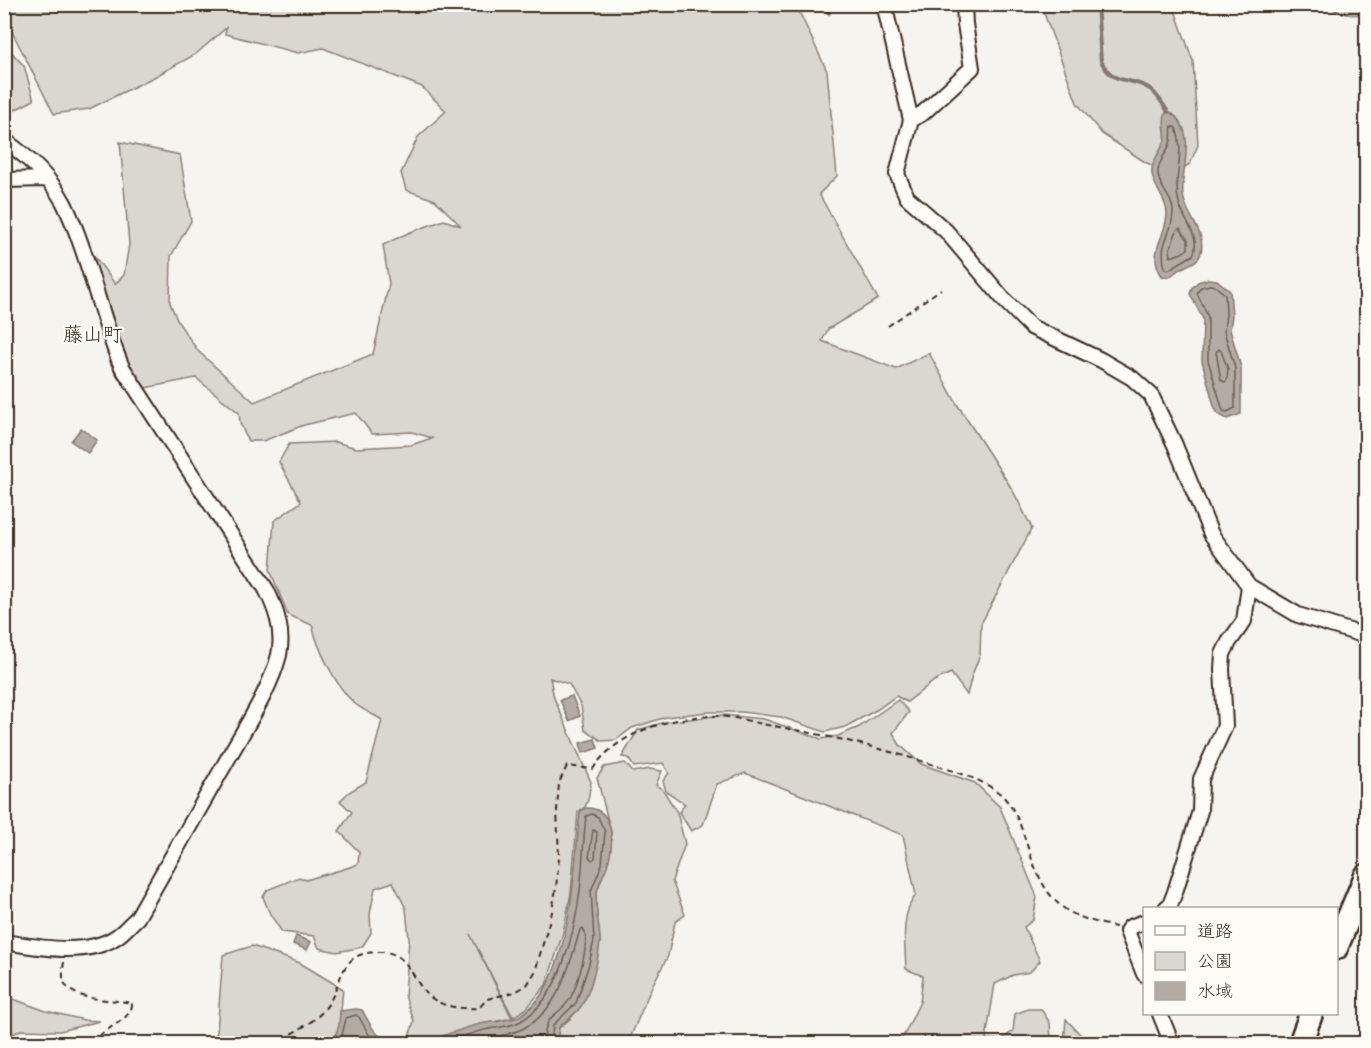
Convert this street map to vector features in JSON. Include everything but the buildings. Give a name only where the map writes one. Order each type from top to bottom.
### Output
[{"type":"main road","points":[[1338,943],[1366,876]]},
{"type":"main road","points":[[1300,1044],[1311,1015]]},
{"type":"street","points":[[885,4],[911,120],[897,174],[907,197],[946,231],[1006,302],[1031,327],[1101,360],[1132,378],[1151,395],[1175,445],[1211,534],[1249,586],[1298,615],[1366,636]]},
{"type":"street","points":[[911,120],[923,113],[972,68],[964,4]]},
{"type":"street","points":[[4,140],[24,154],[46,178],[63,202],[122,367],[266,589],[276,610],[280,630],[279,653],[273,673],[250,719],[137,918],[116,937],[100,945],[82,949],[4,942]]},
{"type":"street","points":[[4,180],[46,178]]},
{"type":"street","points":[[1168,907],[1175,892],[1200,811],[1201,779],[1225,726],[1223,654],[1244,621],[1249,586]]},
{"type":"street","points":[[1143,921],[1130,927],[1127,931],[1143,971]]},
{"type":"street","points":[[1160,1015],[1172,1044]]},
{"type":"path","points":[[888,326],[941,289]]},
{"type":"path","points":[[273,1044],[312,1022],[323,1012],[345,966],[362,954],[382,952],[395,954],[410,968],[428,994],[458,1009],[479,1008],[487,999],[515,992],[527,985],[535,972],[552,912],[559,858],[557,810],[559,783],[567,766],[592,769],[600,757],[613,747],[643,730],[685,718],[712,715],[813,733],[893,752],[955,771],[986,784],[1000,793],[1011,807],[1046,889],[1061,907],[1089,920],[1127,931]]},
{"type":"path","points":[[64,948],[63,980],[73,993],[132,1004],[128,1015],[98,1037],[98,1044]]},
{"type":"green space","points":[[8,4],[796,5],[827,71],[837,176],[819,194],[878,299],[828,329],[822,341],[896,369],[929,353],[957,404],[1012,489],[1032,528],[981,624],[980,655],[967,695],[951,673],[934,681],[907,702],[896,696],[845,727],[825,732],[781,717],[742,712],[708,712],[666,717],[632,728],[616,740],[602,741],[585,730],[581,706],[569,684],[550,678],[554,698],[591,782],[585,807],[578,812],[571,893],[563,933],[546,985],[526,1009],[513,1017],[470,934],[512,1018],[479,1025],[432,1041],[407,1043],[414,1021],[405,996],[409,939],[406,909],[393,882],[375,888],[370,914],[371,933],[362,947],[337,952],[319,948],[314,936],[282,932],[270,914],[263,897],[267,890],[299,877],[306,880],[358,864],[359,852],[339,831],[352,812],[340,801],[349,792],[366,782],[382,720],[356,705],[346,695],[318,645],[312,625],[288,615],[270,570],[274,521],[301,502],[279,462],[289,444],[336,442],[356,448],[411,445],[432,438],[412,432],[372,434],[356,413],[304,425],[263,441],[248,441],[240,423],[239,413],[196,378],[145,388],[121,382],[111,365],[80,264],[87,246],[115,284],[124,275],[129,244],[120,142],[180,155],[191,221],[171,256],[170,303],[178,322],[198,351],[254,402],[373,354],[389,284],[383,245],[444,220],[461,226],[435,200],[406,190],[401,173],[418,137],[446,111],[422,87],[323,48],[298,53],[225,34],[226,28],[196,54],[154,77],[89,109],[54,114],[5,18]]},
{"type":"green space","points":[[1041,5],[1173,5],[1193,61],[1198,145],[1190,164],[1180,170],[1166,172],[1145,162],[1102,134],[1077,103]]},
{"type":"green space","points":[[1324,5],[1366,5],[1366,12],[1355,15],[1339,12]]},
{"type":"green space","points":[[5,45],[24,66],[34,100],[5,115]]},
{"type":"green space","points":[[898,700],[909,712],[893,733],[900,745],[921,764],[975,783],[1000,807],[1037,897],[1033,920],[1024,927],[1040,961],[1030,972],[1013,975],[995,984],[986,1039],[1001,1040],[1013,1031],[1015,1014],[1028,1009],[1041,1009],[1050,1023],[1051,1040],[1064,1043],[889,1043],[903,1037],[920,1002],[923,976],[906,969],[906,920],[911,902],[916,895],[903,835],[745,773],[717,784],[703,825],[691,831],[679,812],[685,804],[666,791],[663,781],[669,773],[663,763],[634,767],[628,758],[622,757],[638,730],[665,722],[723,715],[764,719],[821,739],[838,736],[859,727]]},
{"type":"green space","points":[[625,763],[633,772],[650,769],[662,771],[656,785],[663,790],[677,812],[685,844],[672,881],[685,915],[675,922],[668,956],[652,986],[628,1043],[556,1044],[558,1029],[571,1018],[580,1005],[589,983],[600,942],[595,897],[609,858],[611,832],[597,778],[604,767]]},
{"type":"green space","points":[[252,946],[300,963],[343,989],[338,1041],[335,1043],[211,1044],[217,1032],[223,955]]},
{"type":"green space","points":[[5,996],[46,1011],[84,1020],[100,1021],[60,1031],[20,1030],[10,1036],[21,1043],[5,1043]]},
{"type":"green space","points":[[1066,1019],[1088,1043],[1064,1043]]},
{"type":"water","points":[[1166,112],[1170,112],[1179,120],[1184,129],[1186,150],[1183,195],[1202,244],[1198,259],[1169,277],[1162,276],[1156,259],[1167,213],[1152,174],[1154,161],[1165,140]]},
{"type":"water","points":[[1208,279],[1217,280],[1230,291],[1232,315],[1230,330],[1241,367],[1241,414],[1227,419],[1218,414],[1214,406],[1202,361],[1203,319],[1190,294],[1198,282]]},
{"type":"water","points":[[81,428],[97,440],[88,453],[71,441]]},
{"type":"water","points":[[572,696],[580,716],[569,721],[560,700]]},
{"type":"water","points":[[595,739],[598,748],[583,753],[580,743]]},
{"type":"water","points":[[586,808],[603,814],[608,821],[611,838],[606,869],[596,898],[600,945],[587,995],[579,1009],[559,1027],[557,1043],[423,1043],[473,1026],[517,1017],[535,1003],[549,981],[560,954],[572,893],[580,812]]},
{"type":"water","points":[[296,936],[311,942],[307,950],[293,944]]},
{"type":"water","points":[[362,1010],[377,1034],[393,1043],[332,1043],[339,1026],[340,1011]]},
{"type":"waterway","points":[[822,4],[829,13]]},
{"type":"waterway","points":[[1097,4],[1101,61],[1106,69],[1117,78],[1150,89],[1168,112]]},
{"type":"district","name":"藤山町","points":[[93,336]]}]
